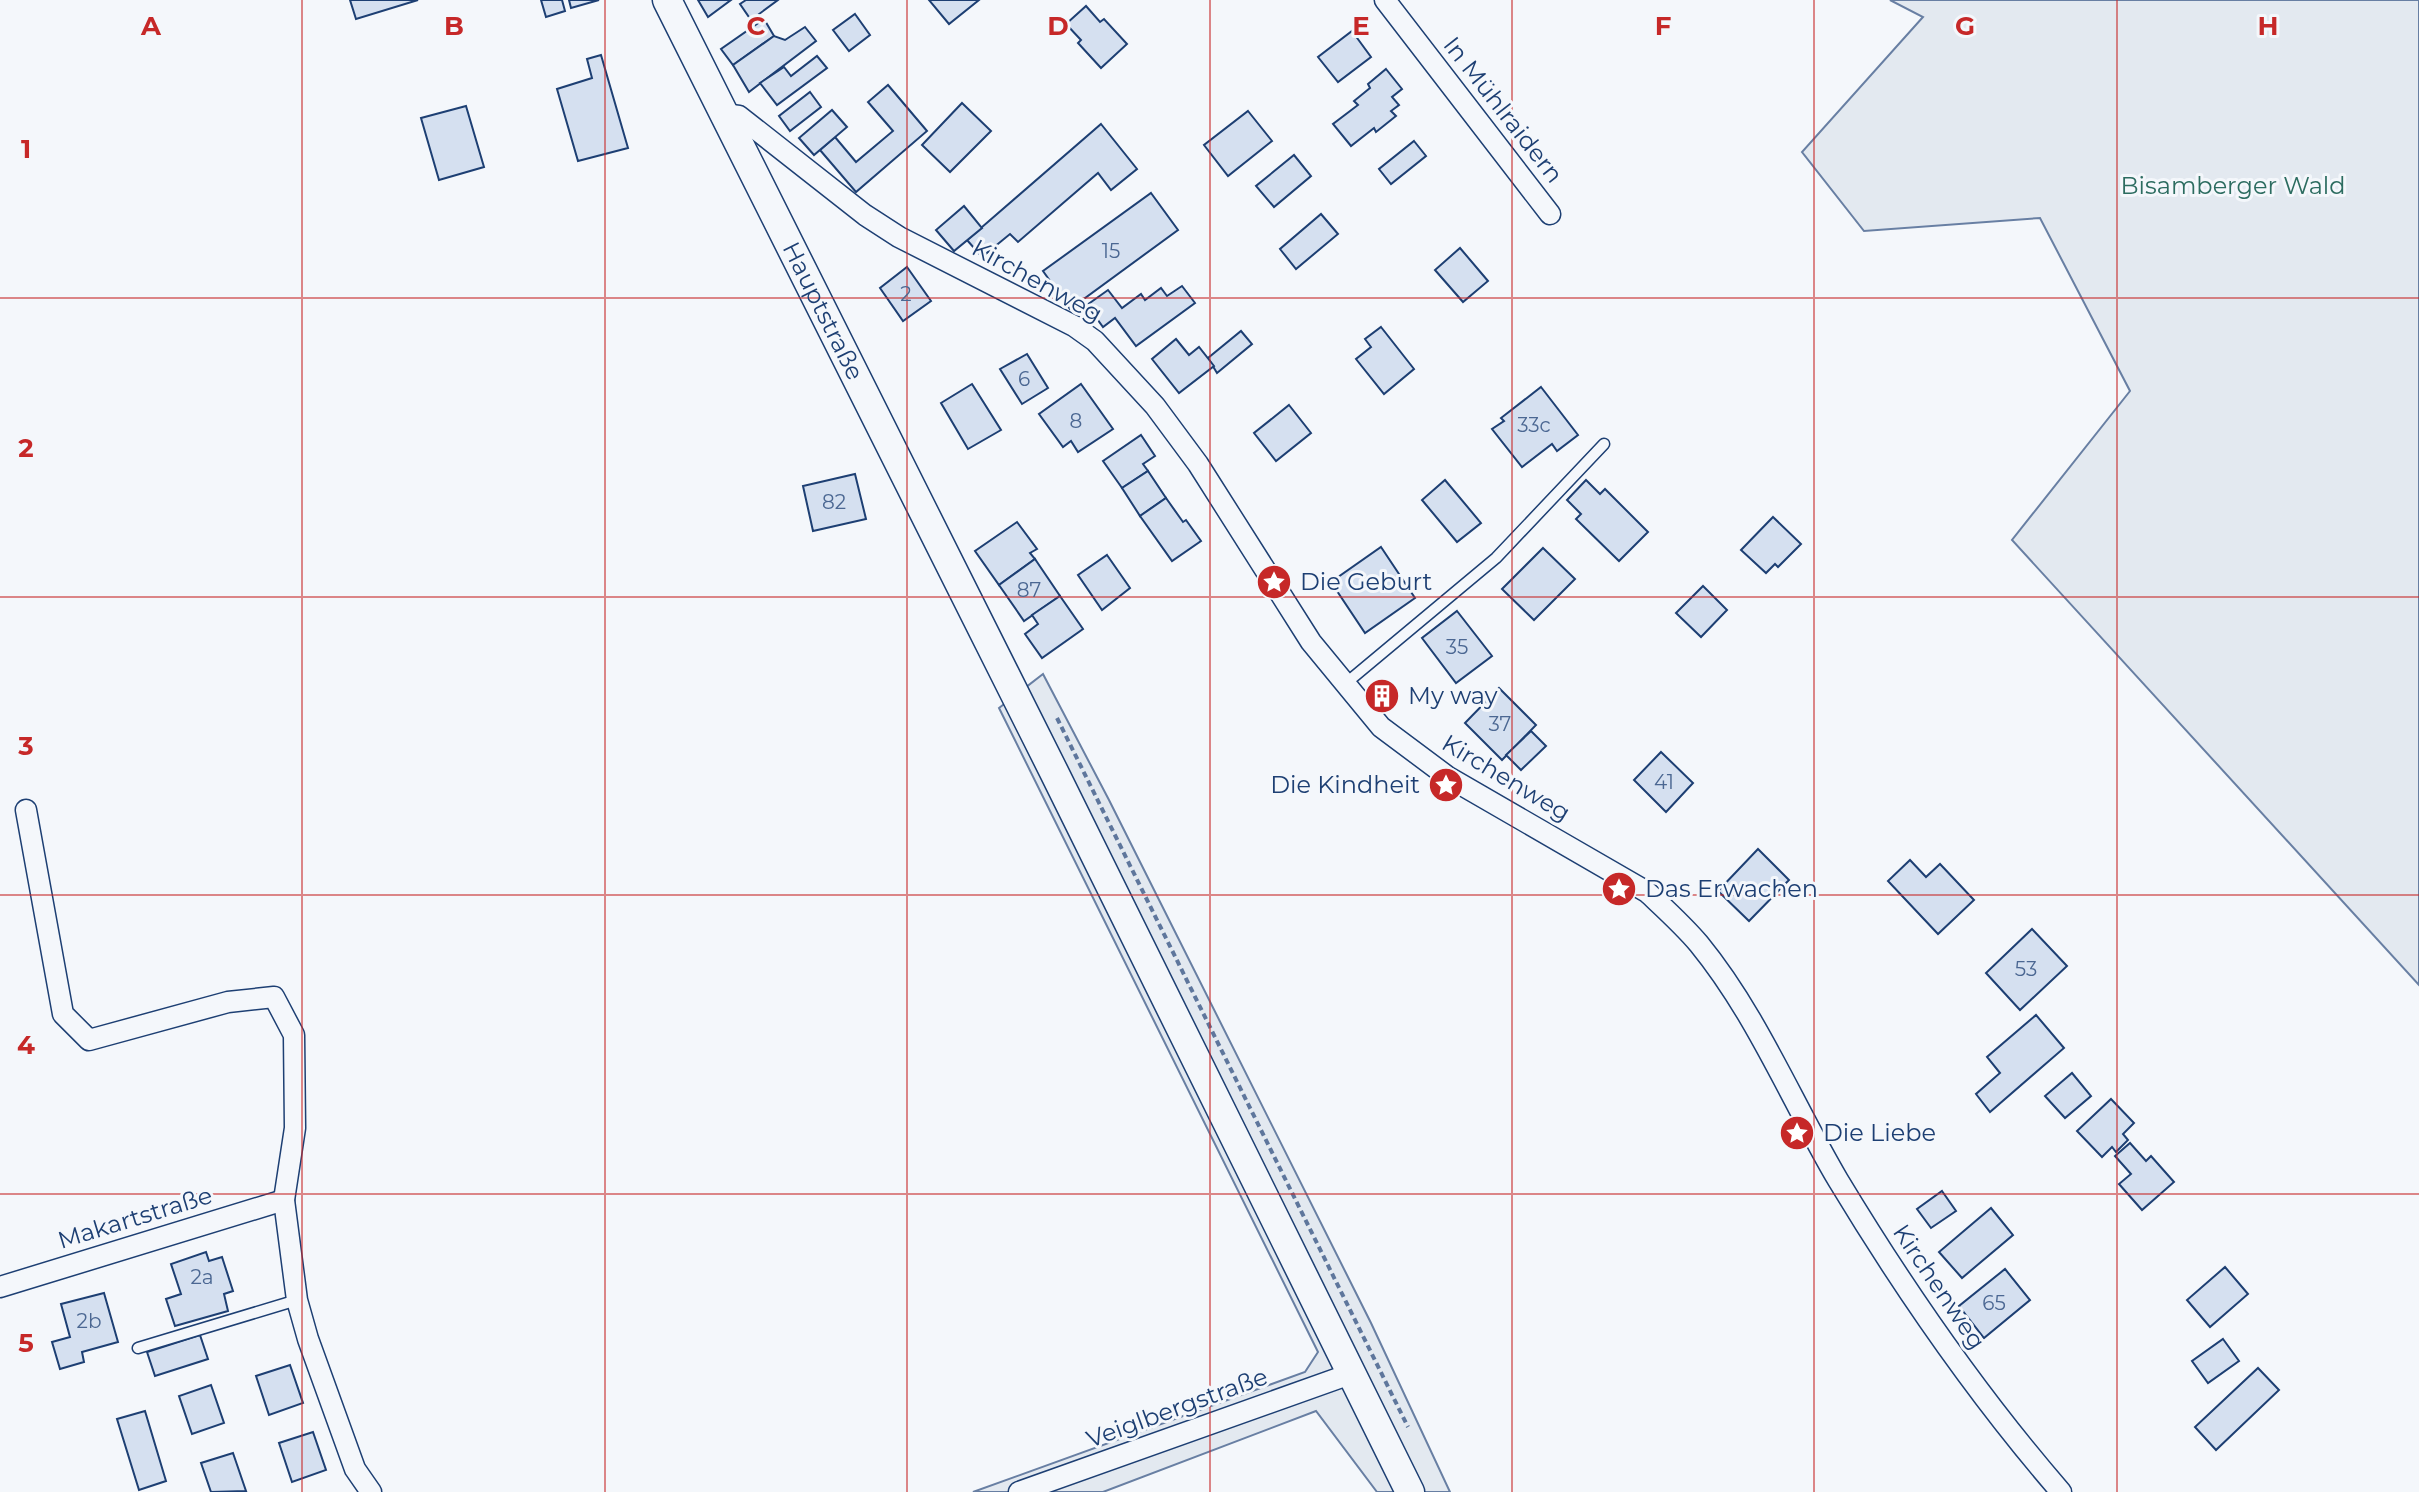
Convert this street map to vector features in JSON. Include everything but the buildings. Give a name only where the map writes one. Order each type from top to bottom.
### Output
[{"type":"main road","name":"Hauptstraße","points":[[667,0],[1410,1492]]},
{"type":"street","name":"In Mühlraidern","points":[[1385,0],[1550,214]]},
{"type":"street","name":"Kirchenweg","points":[[723,114],[739,116],[865,215],[899,237],[1074,326],[1095,341],[1155,406],[1198,464],[1311,642],[1343,685],[1381,727],[1448,777],[1647,892],[1698,943],[1747,1016],[1837,1178],[1924,1317],[2014,1438],[2061,1492]]},
{"type":"street","points":[[26,810],[63,1014],[89,1040],[228,1002],[274,997],[294,1035],[295,1128],[284,1200],[297,1300],[355,1469],[371,1492]]},
{"type":"street","name":"Makartstraße","points":[[0,1287],[284,1200]]},
{"type":"street","name":"Veiglbergstraße","points":[[1019,1492],[1353,1373]]},
{"type":"lane","points":[[1343,685],[1496,558],[1604,444]]},
{"type":"lane","points":[[138,1348],[297,1300]]},
{"type":"path","points":[[1052,709],[1409,1429]]},
{"type":"green space","name":"Bisamberger Wald","points":[[1890,0],[2419,0],[2419,985],[2012,540],[2130,391],[2040,218],[1864,231],[1802,152],[1923,17]]},
{"type":"green space","points":[[1043,674],[1371,1323],[1450,1492],[1377,1492],[1316,1411],[1103,1492],[973,1492],[1305,1372],[1318,1352],[999,708]]},
{"type":"place","name":"Die Geburt","points":[[1274,582]]},
{"type":"place","name":"My way","points":[[1382,696]]},
{"type":"place","name":"Die Kindheit","points":[[1446,785]]},
{"type":"place","name":"Das Erwachen","points":[[1619,889]]},
{"type":"place","name":"Die Liebe","points":[[1797,1133]]}]
